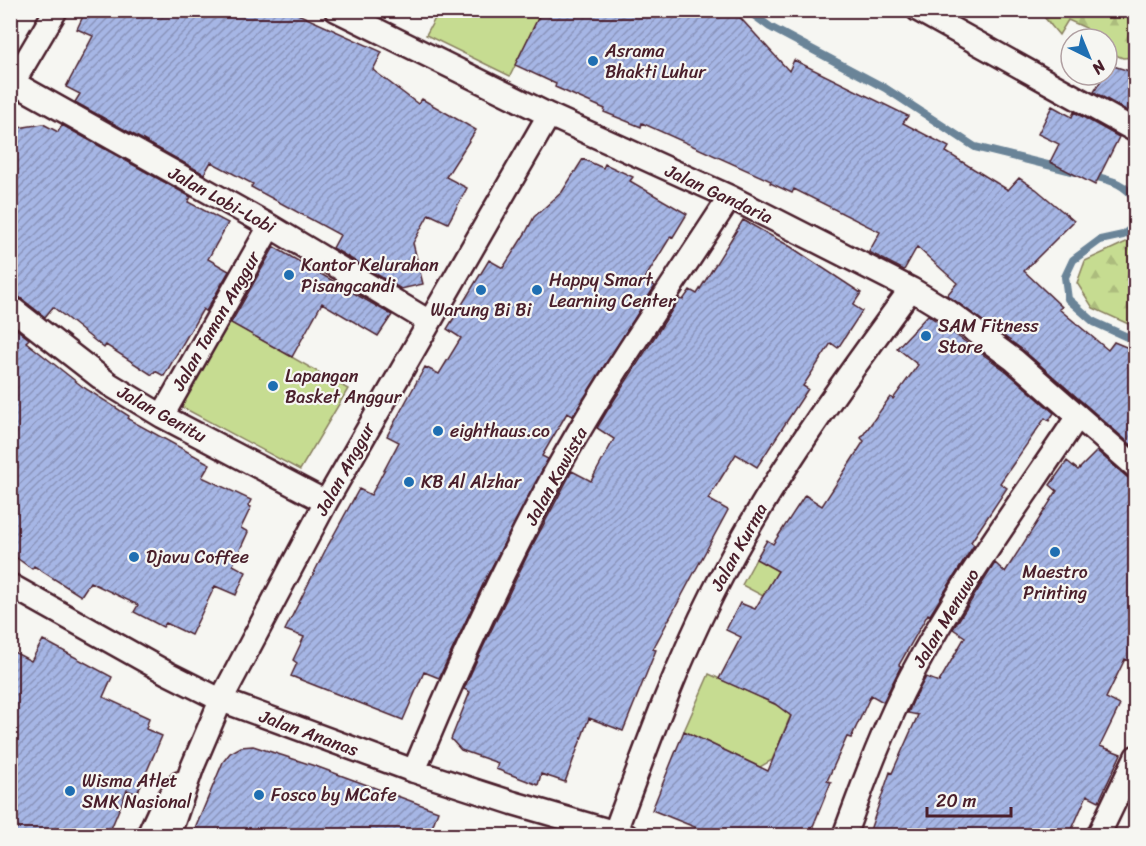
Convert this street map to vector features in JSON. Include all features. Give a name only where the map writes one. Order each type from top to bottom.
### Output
[{"type":"street","points":[[12,86],[57,10]]},
{"type":"street","name":"Jalan Gandaria","points":[[336,10],[549,115],[730,198],[911,289],[949,312],[989,341],[1136,467]]},
{"type":"street","points":[[918,10],[1136,131]]},
{"type":"street","name":"Jalan Lobi-Lobi","points":[[12,86],[270,226],[428,321]]},
{"type":"street","name":"Jalan Anggur","points":[[167,836],[192,768],[221,700],[326,502],[428,321],[549,115]]},
{"type":"street","name":"Jalan Kawista","points":[[414,771],[468,646],[555,473],[604,392],[730,198]]},
{"type":"street","name":"Jalan Taman Anggur","points":[[162,416],[270,226]]},
{"type":"street","name":"Jalan Kurma","points":[[621,834],[659,713],[714,592],[797,448],[911,289]]},
{"type":"street","name":"Jalan Genitu","points":[[10,307],[109,384],[162,416],[326,502]]},
{"type":"street","name":"Jalan Menuwo","points":[[844,836],[879,744],[942,621],[982,557],[1078,416]]},
{"type":"street","name":"Jalan Ananas","points":[[10,585],[167,674],[221,700],[414,771],[621,834]]},
{"type":"street","points":[[1098,836],[1136,757]]},
{"type":"street","name":"Jalan Anggur","points":[[148,836],[160,810],[192,768]]},
{"type":"green space","points":[[439,11],[542,11],[510,76],[426,35]]},
{"type":"green space","points":[[1039,11],[1135,11],[1135,57],[1119,56],[1119,27],[1084,27],[1068,20],[1064,27],[1059,27],[1059,35]]},
{"type":"green space","points":[[1135,238],[1135,327],[1093,308],[1077,283],[1085,261]]},
{"type":"green space","name":"Lapangan Basket Anggur","points":[[230,322],[348,389],[300,470],[180,406]]},
{"type":"green space","points":[[756,559],[807,587],[763,596],[742,585]]},
{"type":"green space","points":[[709,674],[792,712],[772,760],[760,767],[684,731]]},
{"type":"building","points":[[86,10],[289,10],[382,52],[373,70],[418,104],[422,99],[476,130],[446,177],[467,188],[448,223],[429,214],[413,243],[423,284],[401,289],[333,248],[340,235],[251,187],[253,184],[211,162],[204,174],[75,102],[80,94],[66,87],[93,36],[77,29]]},
{"type":"building","points":[[542,10],[733,10],[789,71],[794,60],[908,116],[903,123],[949,147],[946,152],[1008,190],[1019,178],[1036,189],[1074,221],[1024,271],[1062,307],[1059,309],[1108,350],[1114,342],[1136,351],[1136,449],[1023,350],[947,295],[957,283],[917,247],[904,270],[869,252],[880,232],[794,189],[792,193],[770,183],[771,181],[642,123],[641,127],[604,112],[605,109],[555,87],[556,84],[515,65]]},
{"type":"building","points":[[1119,68],[1136,73],[1136,105],[1131,113],[1094,92],[1097,87],[1119,87]]},
{"type":"building","points":[[1052,106],[1072,117],[1074,112],[1119,137],[1095,185],[1050,162],[1059,144],[1038,134]]},
{"type":"building","points":[[43,124],[58,132],[62,125],[191,197],[188,202],[228,223],[208,259],[229,271],[206,311],[203,309],[164,376],[155,371],[152,375],[106,345],[104,348],[53,307],[45,317],[18,296],[10,294],[10,138],[18,128]]},
{"type":"building","points":[[583,159],[603,168],[605,164],[633,177],[630,181],[687,214],[644,280],[655,286],[573,416],[567,413],[542,456],[548,459],[486,578],[439,678],[424,672],[403,720],[291,676],[297,663],[293,660],[304,637],[285,630],[359,489],[371,495],[399,442],[387,436],[425,367],[439,374],[461,338],[447,329],[489,260],[503,268],[534,217],[562,192]]},
{"type":"building","points":[[743,220],[791,247],[861,293],[853,305],[862,311],[838,348],[831,343],[803,386],[808,389],[757,467],[736,454],[708,499],[728,510],[653,649],[656,650],[623,731],[589,718],[565,782],[541,774],[538,785],[496,769],[498,763],[461,750],[451,739],[470,692],[464,689],[475,664],[528,554],[572,471],[591,481],[614,439],[597,428],[607,411],[679,299],[683,300],[690,290],[697,294]]},
{"type":"building","name":"Kantor Kelurahan Pisangcandi","points":[[274,247],[392,315],[378,336],[322,303],[292,357],[231,323]]},
{"type":"building","points":[[928,315],[1006,371],[1054,413],[1049,421],[1045,418],[1000,483],[1007,488],[971,542],[974,545],[930,615],[928,614],[899,665],[901,666],[883,702],[871,695],[851,738],[847,737],[827,781],[831,782],[809,836],[717,836],[652,810],[684,731],[768,771],[791,716],[775,704],[719,679],[741,637],[726,630],[740,603],[755,609],[778,571],[756,559],[767,540],[773,544],[805,495],[822,506],[864,441],[861,438],[890,397],[893,399],[918,365],[897,348]]},
{"type":"building","points":[[10,324],[29,339],[26,342],[83,387],[129,416],[128,419],[210,464],[202,477],[251,500],[248,506],[251,507],[241,528],[248,532],[233,565],[246,572],[236,595],[215,586],[191,635],[166,623],[163,627],[134,612],[138,605],[90,582],[81,596],[34,566],[32,569],[10,553]]},
{"type":"building","points":[[1097,451],[1127,477],[1136,480],[1136,664],[1125,659],[1106,698],[1120,705],[1100,746],[1121,754],[1099,801],[1087,795],[1069,836],[868,836],[890,772],[892,773],[918,715],[908,713],[913,701],[926,677],[939,682],[965,637],[953,629],[995,563],[1005,572],[1057,491],[1050,485],[1067,461],[1078,470]]},
{"type":"building","points":[[43,640],[112,677],[103,697],[149,718],[146,729],[162,736],[137,794],[127,790],[108,836],[10,836],[10,650],[31,661]]},
{"type":"building","points":[[253,746],[438,811],[429,836],[192,836],[223,762],[230,753],[241,747]]},
{"type":"waterway","points":[[747,10],[770,27],[885,88],[975,147],[1076,172]]},
{"type":"waterway","points":[[1089,175],[1110,180],[1122,186],[1136,201]]},
{"type":"waterway","points":[[1136,225],[1123,235],[1100,240],[1073,260],[1065,277],[1068,299],[1094,322],[1136,341]]},
{"type":"place","name":"Asrama Bhakti Luhur","points":[[593,61]]},
{"type":"place","name":"Kantor Kelurahan Pisangcandi","points":[[289,275]]},
{"type":"place","name":"Warung Bi Bi","points":[[481,290]]},
{"type":"place","name":"Happy Smart Learning Center","points":[[537,290]]},
{"type":"place","name":"SAM Fitness Store","points":[[926,336]]},
{"type":"place","name":"Lapangan Basket Anggur","points":[[273,386]]},
{"type":"place","name":"eighthaus.co","points":[[438,431]]},
{"type":"place","name":"KB Al Alzhar","points":[[409,482]]},
{"type":"place","name":"Maestro Printing","points":[[1055,552]]},
{"type":"place","name":"Djavu Coffee","points":[[134,557]]},
{"type":"place","name":"Wisma Atlet SMK Nasional","points":[[70,791]]},
{"type":"place","name":"Fosco by MCafe","points":[[259,795]]}]
